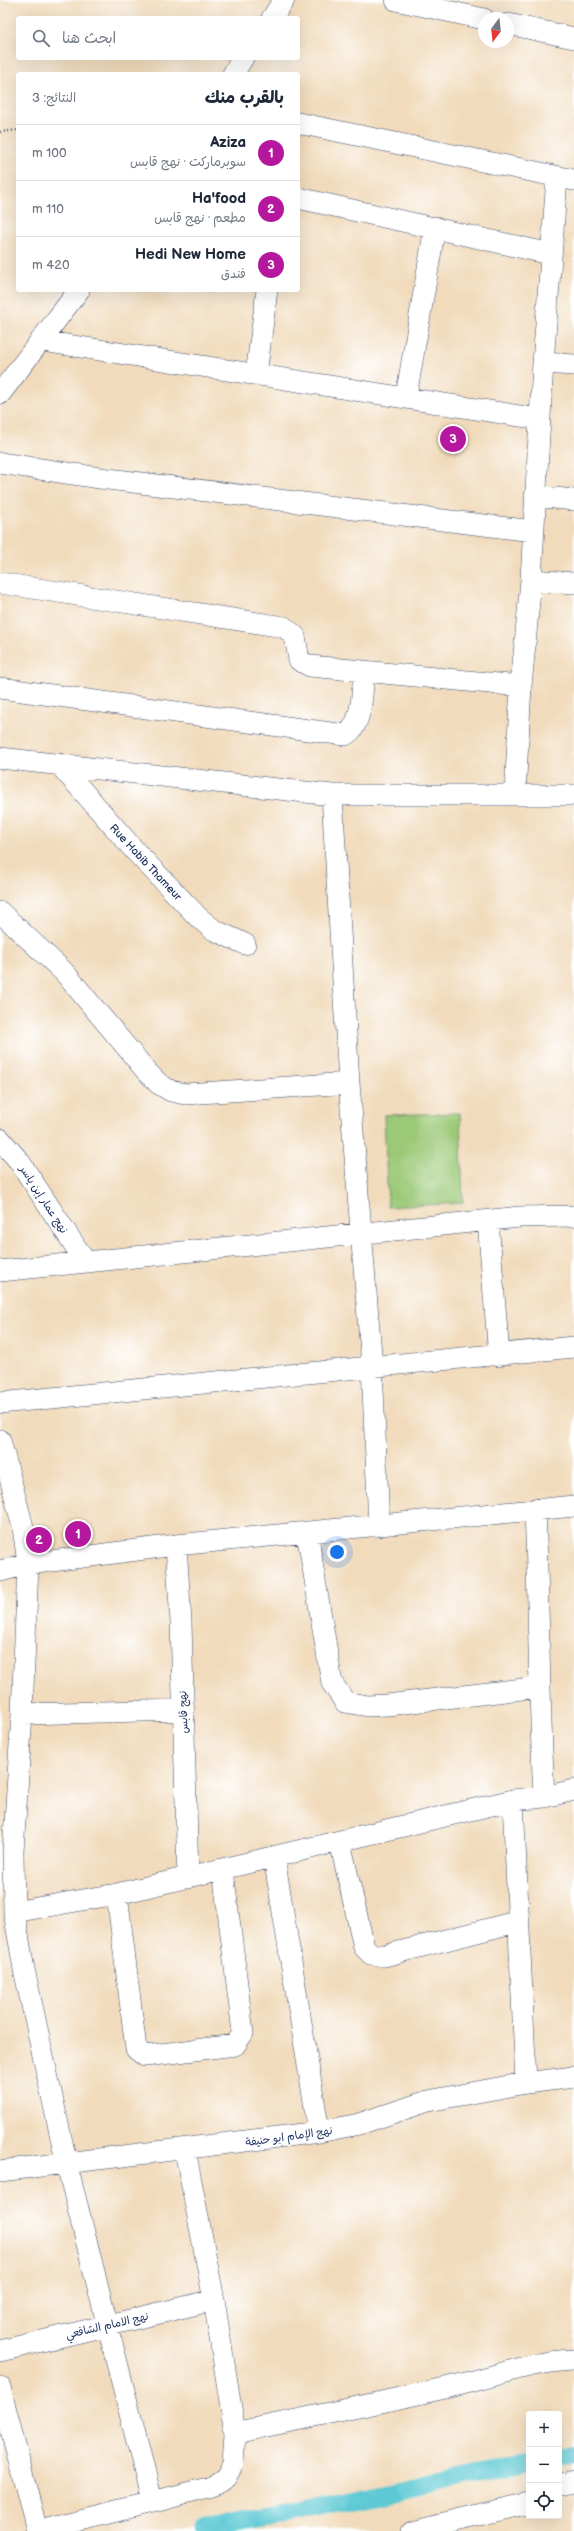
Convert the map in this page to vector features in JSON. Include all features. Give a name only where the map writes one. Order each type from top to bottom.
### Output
[{"type":"street","points":[[273,16],[284,0]]},
{"type":"street","points":[[396,0],[478,18]]},
{"type":"street","points":[[514,25],[574,38]]},
{"type":"street","points":[[234,72],[242,60]]},
{"type":"street","points":[[300,123],[565,179],[551,254],[539,419],[531,580],[520,686],[515,794]]},
{"type":"street","points":[[300,198],[435,227],[551,254]]},
{"type":"street","points":[[406,397],[435,227]]},
{"type":"street","points":[[0,394],[42,341],[78,292]]},
{"type":"street","points":[[256,375],[267,292]]},
{"type":"street","points":[[42,341],[539,419]]},
{"type":"street","points":[[543,363],[574,365]]},
{"type":"street","points":[[0,463],[100,478],[533,531]]},
{"type":"street","points":[[536,496],[574,500]]},
{"type":"street","points":[[531,580],[574,583]]},
{"type":"street","points":[[0,583],[284,627],[295,636],[297,652],[302,664],[364,672],[520,686]]},
{"type":"street","points":[[0,688],[345,735],[354,729],[357,720],[364,672]]},
{"type":"street","points":[[0,758],[332,794],[574,795]]},
{"type":"street","name":"Rue Habib Thameur","points":[[59,764],[136,852],[198,918],[214,930],[245,944]]},
{"type":"street","points":[[332,794],[349,1083],[372,1366],[379,1526]]},
{"type":"street","points":[[0,912],[64,972],[148,1073],[159,1084],[171,1091],[200,1093],[349,1083]]},
{"type":"street","name":"نهج عمار إبن ياسر","points":[[0,1139],[19,1161],[85,1261]]},
{"type":"street","points":[[0,1271],[520,1217],[574,1216]]},
{"type":"street","points":[[488,1221],[499,1356]]},
{"type":"street","points":[[0,1403],[372,1366],[499,1356],[574,1347]]},
{"type":"street","points":[[0,1440],[23,1527],[28,1564],[22,1714],[13,1852],[14,1912],[24,1969],[67,2164],[152,2501]]},
{"type":"street","points":[[0,1572],[28,1564],[176,1545],[574,1506]]},
{"type":"street","points":[[535,1509],[539,1613],[539,1687],[544,1797]]},
{"type":"street","points":[[307,1532],[332,1683],[345,1702],[368,1706],[387,1705],[539,1687]]},
{"type":"street","name":"نهج قابس","points":[[176,1545],[181,1622],[188,1878]]},
{"type":"street","points":[[22,1714],[183,1710]]},
{"type":"street","points":[[14,1912],[117,1894],[513,1800],[544,1797],[574,1790]]},
{"type":"street","points":[[513,1800],[526,2083]]},
{"type":"street","points":[[340,1842],[364,1947],[376,1956],[519,1921]]},
{"type":"street","points":[[274,1857],[320,2132]]},
{"type":"street","points":[[117,1894],[136,2049],[145,2056],[235,2044],[243,2033],[223,1870]]},
{"type":"street","name":"نهج الإمام ابو حنيفة","points":[[0,2171],[185,2150],[320,2132],[359,2124],[428,2101],[526,2083],[574,2077]]},
{"type":"street","points":[[0,2387],[37,2531],[220,2483],[226,2477],[233,2464],[235,2434],[214,2300],[185,2150]]},
{"type":"street","name":"نهج الامام الشافعي","points":[[0,2351],[214,2300]]},
{"type":"street","points":[[235,2434],[464,2384],[519,2368],[555,2360],[574,2360]]},
{"type":"street","points":[[562,2484],[574,2481]]},
{"type":"street","points":[[412,2531],[526,2504]]},
{"type":"path","points":[[0,132],[16,130]]},
{"type":"green space","points":[[460,1113],[463,1203],[388,1207],[384,1115]]},
{"type":"waterway","points":[[562,2457],[574,2455]]},
{"type":"waterway","points":[[204,2531],[526,2465]]},
{"type":"place","name":"Hedi New Home","points":[[453,439]]},
{"type":"place","name":"Aziza","points":[[78,1534]]},
{"type":"place","name":"Ha'food","points":[[39,1540]]}]
